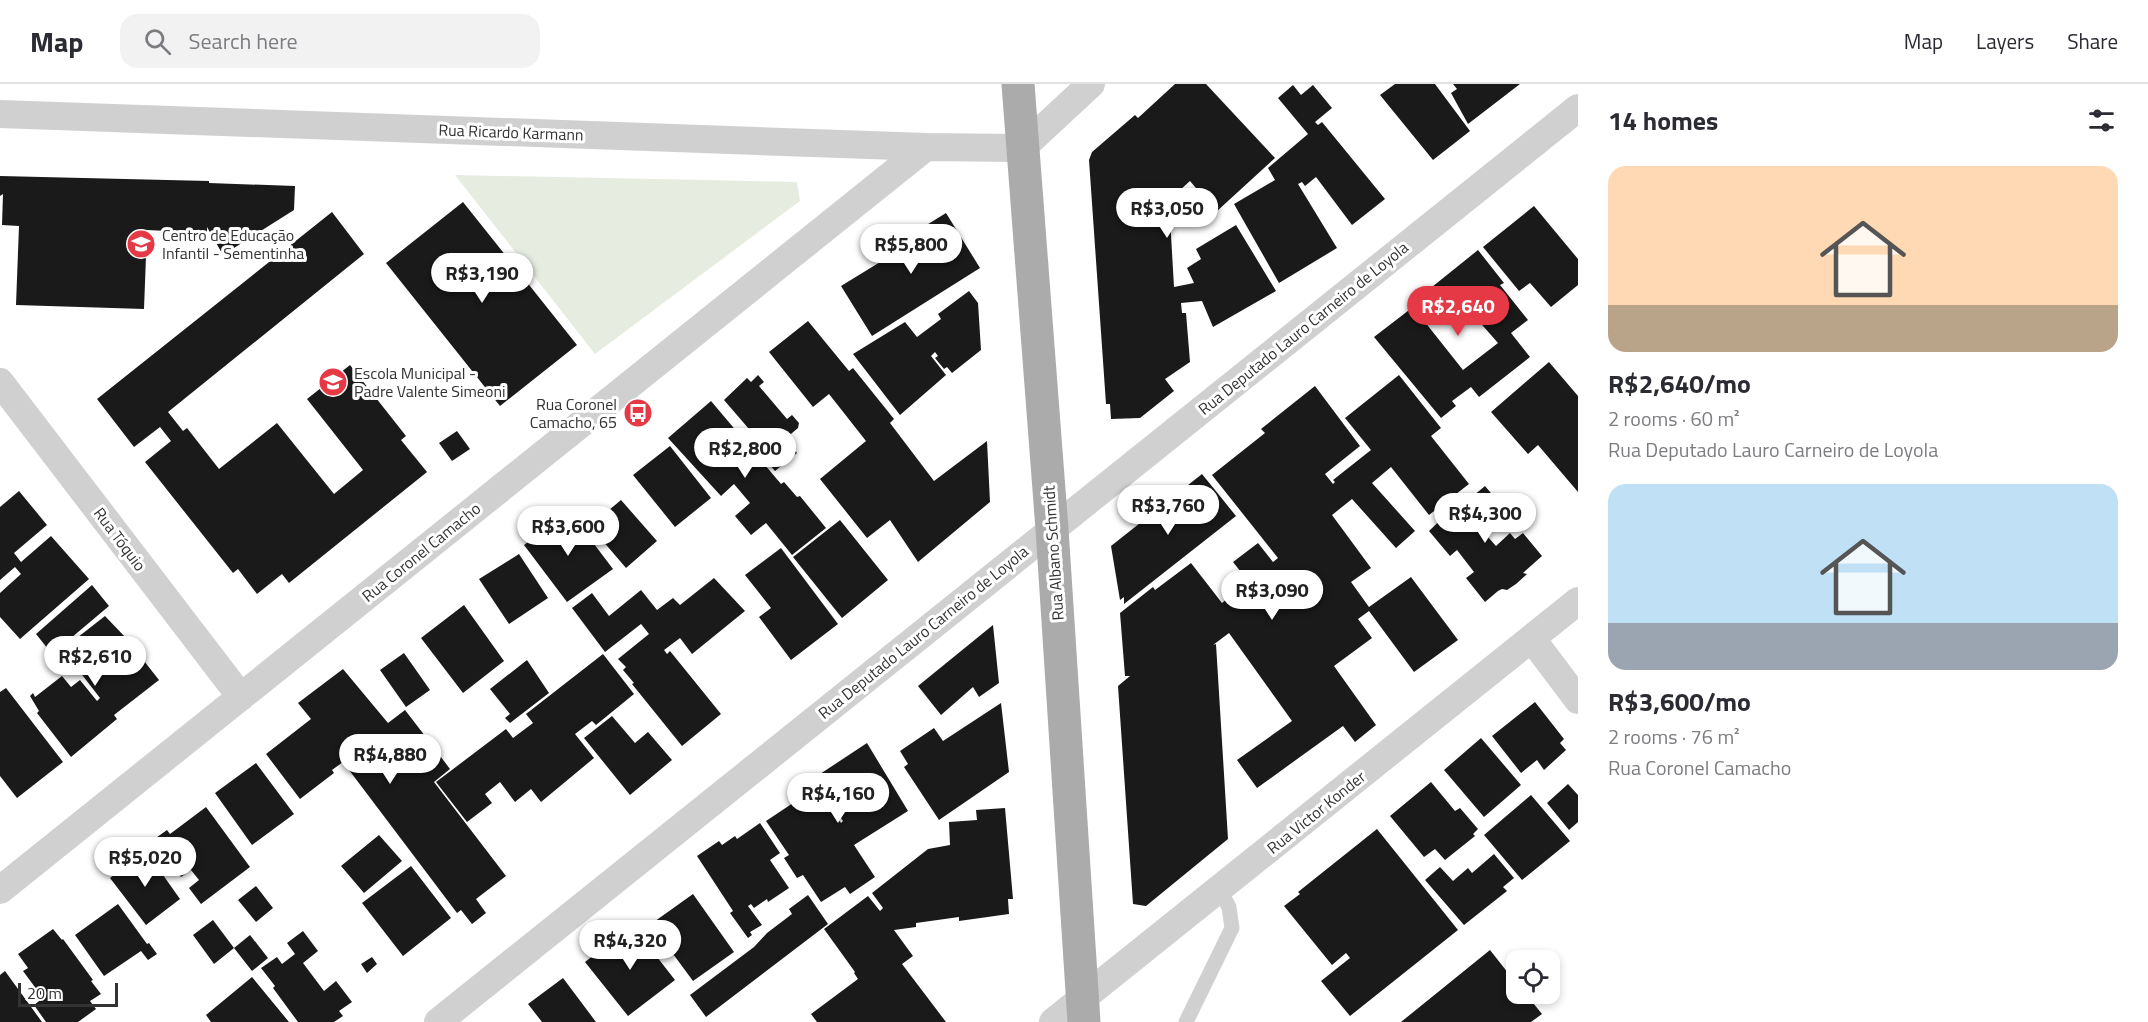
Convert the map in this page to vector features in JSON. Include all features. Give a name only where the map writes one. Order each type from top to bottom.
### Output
[{"type":"main road","name":"Rua Albano Schmidt","points":[[1018,84],[1052,529],[1083,1010]]},
{"type":"street","points":[[1022,148],[1091,84]]},
{"type":"street","name":"Rua Deputado Lauro Carneiro de Loyola","points":[[438,1022],[1578,108]]},
{"type":"street","name":"Rua Ricardo Karmann","points":[[0,114],[926,147],[1022,148]]},
{"type":"street","name":"Rua Coronel Camacho","points":[[0,890],[926,147]]},
{"type":"street","name":"Rua Tóquio","points":[[0,382],[241,697]]},
{"type":"street","name":"Rua Victor Konder","points":[[1053,1022],[1083,1010],[1220,889],[1578,601]]},
{"type":"street","points":[[1532,639],[1578,700]]},
{"type":"lane","points":[[1186,1022],[1232,928],[1229,907],[1220,889]]},
{"type":"shaded area","points":[[455,175],[797,182],[800,201],[595,354]]},
{"type":"building","points":[[1175,84],[1206,84],[1275,158],[1216,212],[1190,181],[1169,200],[1174,287],[1194,283],[1187,268],[1201,259],[1196,249],[1236,225],[1276,291],[1213,327],[1202,301],[1181,303],[1182,313],[1186,313],[1190,362],[1165,379],[1174,391],[1140,418],[1111,419],[1110,404],[1106,404],[1089,160],[1092,152],[1135,115],[1138,118]]},
{"type":"building","points":[[1395,84],[1435,84],[1470,131],[1433,160],[1380,95]]},
{"type":"building","points":[[1453,84],[1520,84],[1468,124],[1451,93],[1457,89]]},
{"type":"building","points":[[1293,85],[1301,95],[1313,85],[1332,108],[1315,122],[1318,125],[1322,122],[1385,199],[1352,225],[1316,177],[1305,186],[1302,182],[1298,184],[1337,248],[1279,283],[1234,204],[1275,180],[1268,168],[1308,134],[1278,98]]},
{"type":"building","points":[[0,176],[209,181],[209,183],[295,186],[294,210],[223,255],[207,227],[207,233],[147,230],[144,309],[16,305],[19,226],[2,225],[3,194],[0,196]]},
{"type":"building","points":[[463,202],[577,345],[500,406],[386,263]]},
{"type":"building","points":[[1534,206],[1578,259],[1578,285],[1551,307],[1530,283],[1519,291],[1483,247]]},
{"type":"building","points":[[332,212],[364,254],[168,412],[183,431],[187,428],[219,469],[277,423],[334,494],[363,470],[307,399],[350,365],[406,436],[401,440],[427,472],[289,583],[282,574],[257,594],[238,569],[233,573],[145,462],[171,441],[160,427],[134,447],[97,399]]},
{"type":"building","points":[[946,213],[980,268],[872,336],[841,286],[890,256],[886,250]]},
{"type":"building","points":[[1478,250],[1504,283],[1500,285],[1528,320],[1511,333],[1530,357],[1479,397],[1471,387],[1452,401],[1456,406],[1441,418],[1374,337],[1413,307],[1463,370],[1498,343],[1469,310],[1461,317],[1464,320],[1456,328],[1427,291]]},
{"type":"building","points":[[969,291],[978,303],[981,350],[952,373],[947,367],[944,369],[935,358],[938,356],[935,352],[931,356],[946,375],[900,415],[853,354],[905,322],[917,337],[941,319],[938,314]]},
{"type":"building","points":[[808,321],[849,371],[853,368],[894,419],[890,423],[934,481],[987,441],[990,502],[918,562],[890,520],[867,538],[820,479],[866,441],[829,394],[813,407],[769,352]]},
{"type":"building","points":[[1549,362],[1578,396],[1578,492],[1538,445],[1528,454],[1491,412]]},
{"type":"building","points":[[758,375],[764,382],[759,386],[787,419],[792,415],[799,423],[798,428],[785,439],[797,453],[775,471],[750,441],[755,436],[724,400],[747,378],[751,382]]},
{"type":"building","points":[[1399,375],[1441,428],[1431,436],[1469,484],[1429,515],[1391,467],[1372,483],[1415,531],[1396,548],[1352,499],[1332,515],[1371,568],[1351,582],[1369,607],[1411,577],[1458,640],[1414,672],[1369,611],[1358,619],[1372,638],[1334,666],[1376,725],[1355,742],[1343,726],[1257,788],[1237,760],[1292,721],[1229,633],[1213,645],[1216,644],[1228,839],[1146,906],[1133,904],[1118,686],[1130,676],[1125,676],[1120,613],[1153,587],[1155,590],[1191,563],[1222,603],[1248,581],[1233,562],[1258,543],[1273,562],[1278,558],[1212,475],[1265,433],[1261,429],[1315,386],[1360,446],[1325,474],[1333,484],[1335,482],[1333,480],[1371,450],[1345,418]]},
{"type":"building","points":[[711,401],[781,484],[784,482],[797,497],[800,496],[826,528],[792,555],[766,523],[751,535],[735,516],[750,503],[734,484],[721,496],[668,438]]},
{"type":"building","points":[[457,431],[470,449],[452,461],[439,443]]},
{"type":"building","points":[[670,446],[711,498],[675,527],[633,475]]},
{"type":"building","points":[[1202,474],[1236,516],[1124,604],[1124,597],[1120,600],[1111,546]]},
{"type":"building","points":[[1485,486],[1506,511],[1499,517],[1503,522],[1487,536],[1496,546],[1510,533],[1515,539],[1523,533],[1542,556],[1523,573],[1527,574],[1516,584],[1507,590],[1498,591],[1485,602],[1466,578],[1474,572],[1457,550],[1450,556],[1429,531],[1456,505],[1466,499],[1467,501]]},
{"type":"building","points":[[19,491],[47,525],[14,553],[21,562],[51,536],[89,579],[20,639],[0,617],[0,593],[21,574],[15,567],[0,580],[0,507]]},
{"type":"building","points":[[621,500],[657,541],[626,568],[590,526]]},
{"type":"building","points":[[569,511],[613,569],[567,602],[524,545]]},
{"type":"building","points":[[840,520],[888,580],[842,618],[793,557]]},
{"type":"building","points":[[781,548],[838,624],[791,660],[759,617],[771,608],[745,575]]},
{"type":"building","points":[[519,554],[548,598],[509,624],[479,579]]},
{"type":"building","points":[[714,578],[745,611],[692,654],[680,638],[664,650],[667,654],[670,651],[721,714],[682,746],[632,684],[634,683],[623,670],[626,667],[618,659],[649,634],[641,624],[605,652],[572,608],[592,593],[609,616],[641,590],[657,610],[673,598],[680,605]]},
{"type":"building","points":[[92,585],[109,606],[52,654],[36,634]]},
{"type":"building","points":[[464,605],[504,661],[463,693],[421,638]]},
{"type":"building","points":[[105,616],[126,638],[159,680],[114,715],[117,719],[71,757],[37,713],[39,711],[30,696],[33,693],[35,697],[62,676],[71,687],[80,680],[97,701],[100,698],[73,663],[80,657],[76,652],[80,649],[73,641]]},
{"type":"building","points":[[993,625],[999,683],[979,697],[973,687],[941,715],[918,686]]},
{"type":"building","points":[[404,653],[430,690],[406,707],[380,670]]},
{"type":"building","points":[[603,654],[634,694],[596,725],[592,721],[575,734],[594,758],[541,802],[531,789],[515,802],[500,782],[485,794],[492,803],[467,822],[436,782],[506,729],[513,738],[533,723],[526,714]]},
{"type":"building","points":[[527,660],[549,693],[510,723],[505,718],[510,714],[490,689]]},
{"type":"building","points":[[343,669],[388,723],[405,710],[450,769],[434,782],[506,876],[476,899],[486,913],[472,924],[461,910],[457,913],[343,762],[332,770],[334,773],[300,799],[266,754],[311,719],[298,703]]},
{"type":"building","points":[[6,688],[63,762],[17,798],[0,776],[0,692]]},
{"type":"building","points":[[1535,702],[1564,739],[1560,743],[1566,750],[1544,770],[1537,760],[1521,773],[1492,736]]},
{"type":"building","points":[[1001,703],[1009,772],[939,820],[904,767],[908,764],[900,751],[934,728],[943,741]]},
{"type":"building","points":[[612,716],[635,743],[648,732],[672,760],[630,795],[584,738]]},
{"type":"building","points":[[1481,738],[1521,785],[1484,817],[1444,770]]},
{"type":"building","points":[[867,743],[908,811],[854,845],[875,877],[850,894],[845,887],[821,902],[803,875],[797,878],[784,858],[789,855],[766,821],[817,787],[841,823],[843,821],[814,778]]},
{"type":"building","points":[[256,763],[294,814],[252,845],[215,793]]},
{"type":"building","points":[[1431,782],[1455,811],[1460,808],[1478,829],[1473,834],[1475,836],[1445,860],[1435,849],[1424,857],[1390,816]]},
{"type":"building","points":[[1568,784],[1578,795],[1578,822],[1569,830],[1547,803]]},
{"type":"building","points":[[1531,795],[1570,841],[1522,880],[1484,835]]},
{"type":"building","points":[[206,807],[250,867],[201,904],[189,888],[199,880],[191,870],[181,877],[153,840],[167,830],[170,834]]},
{"type":"building","points":[[1005,808],[1013,899],[1008,899],[1009,914],[959,921],[959,917],[916,923],[916,927],[894,930],[913,956],[902,964],[946,1022],[817,1022],[811,1014],[858,979],[824,929],[868,896],[880,911],[883,908],[872,893],[928,849],[950,845],[949,822],[977,820],[976,810]]},
{"type":"building","points":[[760,823],[780,853],[770,860],[789,888],[768,902],[767,899],[754,908],[751,904],[748,906],[762,925],[750,932],[752,935],[748,938],[730,913],[733,911],[697,856],[719,841],[722,845],[735,836],[737,839]]},
{"type":"building","points":[[1377,829],[1458,930],[1350,1016],[1321,981],[1350,958],[1346,953],[1332,965],[1284,906],[1300,894],[1298,892]]},
{"type":"building","points":[[379,835],[402,861],[364,893],[341,866]]},
{"type":"building","points":[[146,851],[180,899],[146,925],[110,878]]},
{"type":"building","points":[[1494,854],[1514,878],[1503,887],[1507,891],[1464,925],[1425,880],[1440,867],[1453,881],[1468,868],[1472,873]]},
{"type":"building","points":[[411,866],[451,918],[403,956],[362,903]]},
{"type":"building","points":[[256,886],[273,908],[256,922],[238,900]]},
{"type":"building","points":[[693,894],[734,952],[693,981],[651,924]]},
{"type":"building","points":[[808,895],[828,924],[706,1017],[690,995],[754,947],[767,933],[792,914],[789,909]]},
{"type":"building","points":[[118,904],[157,954],[148,960],[141,951],[104,976],[75,935]]},
{"type":"building","points":[[213,920],[234,948],[214,964],[193,935]]},
{"type":"building","points":[[632,925],[675,980],[628,1016],[585,962]]},
{"type":"building","points":[[53,929],[63,939],[101,994],[90,1001],[96,1009],[78,1022],[46,1022],[34,1005],[43,998],[23,971],[28,968],[18,954]]},
{"type":"building","points":[[303,931],[318,951],[303,963],[324,991],[336,981],[352,1002],[339,1011],[343,1016],[334,1022],[298,1022],[261,968],[277,957],[282,964],[295,954],[287,943]]},
{"type":"building","points":[[250,935],[268,958],[252,971],[234,948]]},
{"type":"building","points":[[1490,950],[1506,970],[1506,1004],[1534,1004],[1542,1014],[1531,1022],[1401,1022]]},
{"type":"building","points":[[372,957],[377,964],[367,973],[361,964]]},
{"type":"building","points":[[5,971],[42,1022],[0,1022],[0,975]]},
{"type":"building","points":[[252,977],[289,1022],[211,1022],[206,1015]]},
{"type":"building","points":[[563,978],[596,1022],[542,1022],[528,1004]]},
{"type":"place","name":"Centro de Educação Infantil - Sementinha","points":[[141,244]]},
{"type":"place","name":"Escola Municipal - Padre Valente Simeoni","points":[[333,382]]},
{"type":"place","name":"Rua Coronel Camacho, 65","points":[[638,413]]}]
